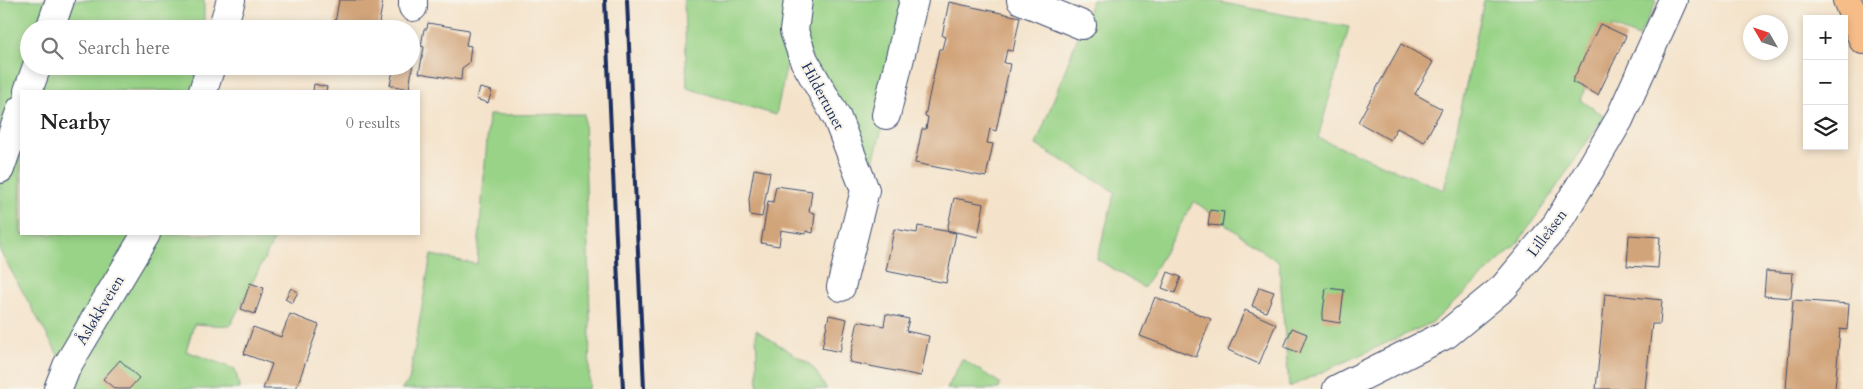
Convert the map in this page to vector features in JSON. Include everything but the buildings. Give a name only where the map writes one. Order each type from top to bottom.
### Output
[{"type":"main road","points":[[1848,0],[1863,40]]},
{"type":"street","points":[[53,20],[60,0]]},
{"type":"street","points":[[225,20],[231,0]]},
{"type":"street","name":"Hildertunet","points":[[798,0],[794,31],[804,60],[837,118],[864,190],[841,287]]},
{"type":"street","points":[[886,114],[914,0]]},
{"type":"street","points":[[1021,0],[1082,25]]},
{"type":"street","name":"Lilleåsen","points":[[1337,389],[1447,334],[1504,287],[1556,225],[1592,166],[1619,120],[1673,0]]},
{"type":"street","points":[[28,90],[34,75]]},
{"type":"street","points":[[203,90],[208,75]]},
{"type":"street","points":[[0,169],[20,112]]},
{"type":"street","name":"Åsløkkveien","points":[[58,389],[66,366],[145,235]]},
{"type":"green space","points":[[0,0],[204,0],[204,20],[20,20],[20,75],[203,75],[203,90],[20,90],[20,235],[276,235],[230,326],[194,324],[186,351],[235,369],[240,389],[77,389],[0,251]]},
{"type":"green space","points":[[684,0],[914,0],[886,115],[865,190],[794,32],[776,115],[687,88]]},
{"type":"green space","points":[[1092,0],[1217,0],[1218,2],[1349,27],[1318,138],[1444,190],[1484,0],[1657,0],[1639,37],[1612,27],[1580,100],[1605,116],[1518,243],[1433,322],[1289,387],[1279,263],[1194,201],[1144,288],[1097,259],[1115,192],[1036,145]]},
{"type":"green space","points":[[584,114],[590,318],[589,389],[401,389],[409,381],[431,255],[477,264],[489,115]]},
{"type":"green space","points":[[756,330],[812,366],[827,389],[758,389]]},
{"type":"green space","points":[[962,359],[1000,383],[999,389],[947,389]]},
{"type":"railway","points":[[605,0],[623,389]]},
{"type":"railway","points":[[627,0],[644,389]]}]
